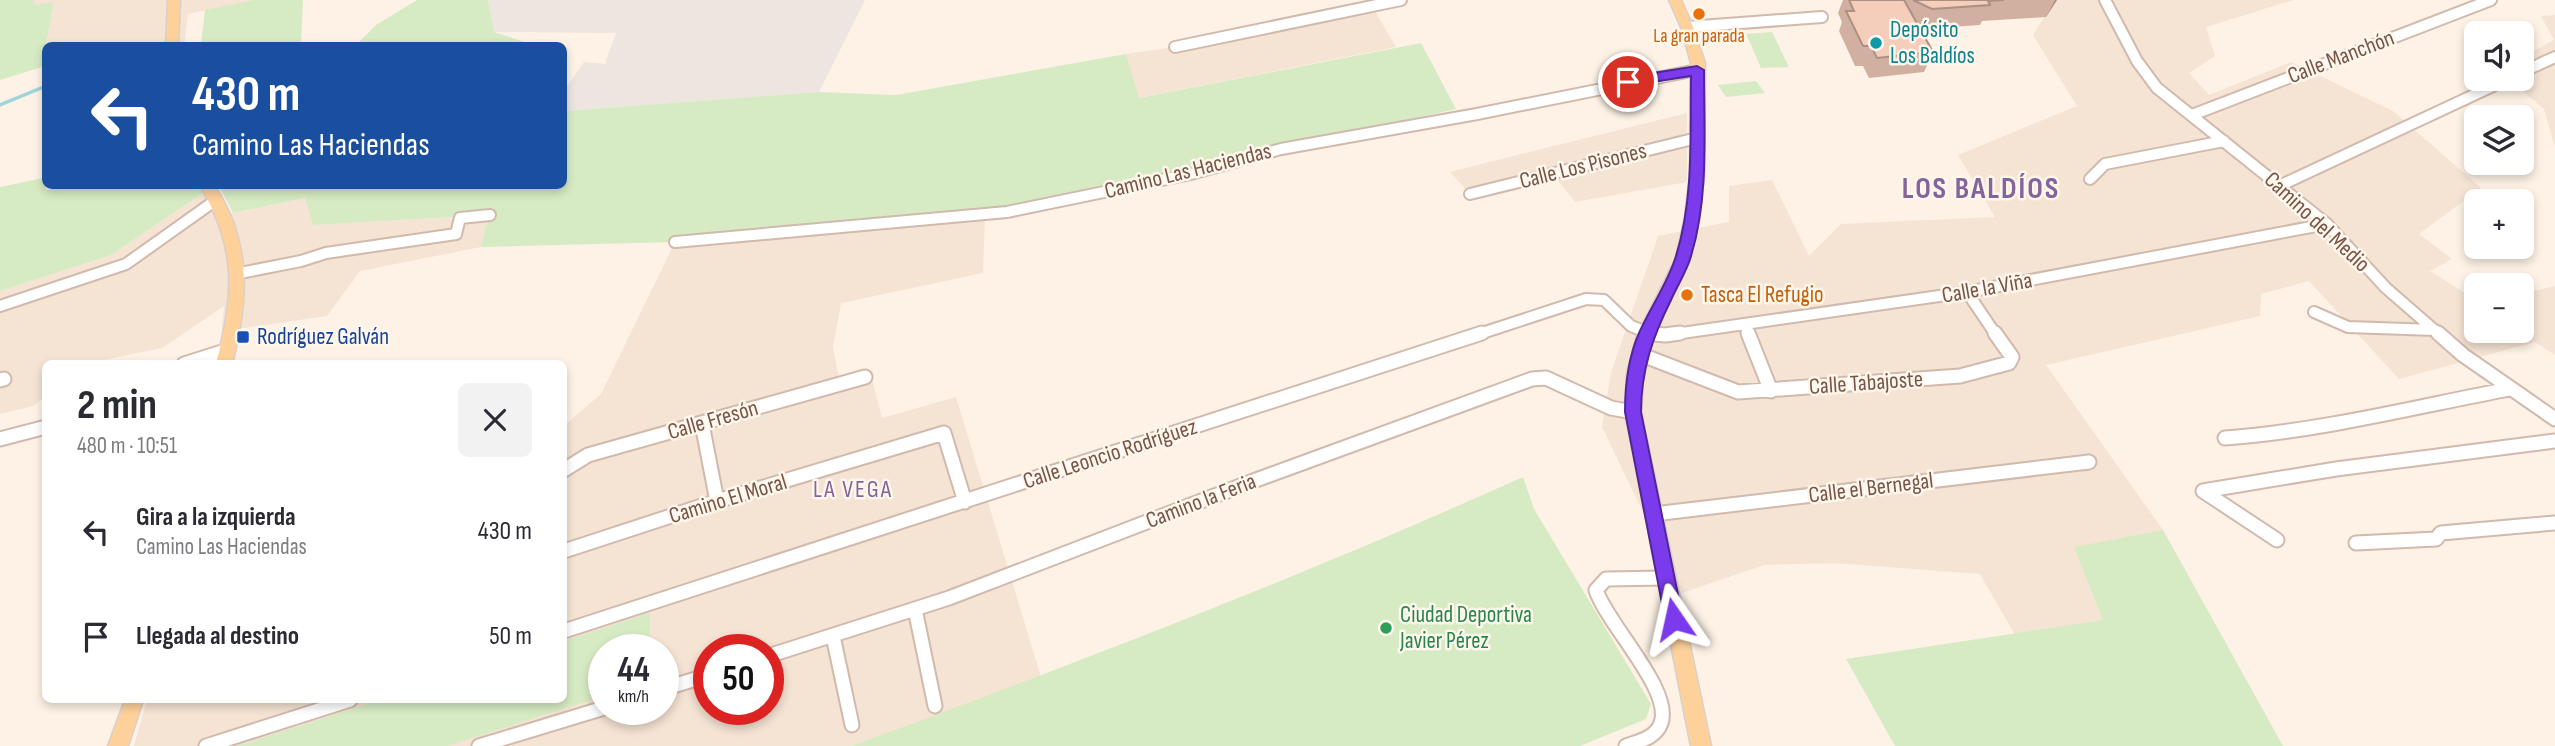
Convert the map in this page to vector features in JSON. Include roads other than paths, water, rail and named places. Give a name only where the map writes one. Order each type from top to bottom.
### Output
[{"type":"main road","points":[[172,42],[174,0]]},
{"type":"main road","points":[[1675,0],[1694,46],[1697,70],[1697,177],[1683,258],[1645,336],[1635,374],[1633,412],[1701,746]]},
{"type":"main road","points":[[209,189],[231,233],[235,274],[226,357]]},
{"type":"main road","points":[[118,746],[133,703]]},
{"type":"street","points":[[1175,47],[1401,0]]},
{"type":"street","name":"Camino del Medio","points":[[2105,0],[2157,88],[2327,224],[2386,288],[2435,330],[2509,389],[2555,419]]},
{"type":"street","name":"Calle Manchón","points":[[2192,115],[2491,0]]},
{"type":"street","points":[[1687,27],[1822,17]]},
{"type":"street","points":[[2534,67],[2555,57]]},
{"type":"street","name":"Camino Las Haciendas","points":[[674,242],[1007,212],[1236,163],[1281,149],[1477,114],[1574,92],[1697,70]]},
{"type":"street","points":[[2281,186],[2483,91]]},
{"type":"street","name":"Calle Los Pisones","points":[[1470,194],[1696,138]]},
{"type":"street","points":[[2090,178],[2105,164],[2224,141]]},
{"type":"street","points":[[0,306],[126,264],[216,200]]},
{"type":"street","points":[[235,274],[301,261],[326,253],[456,234],[460,218],[490,215]]},
{"type":"street","name":"Calle la Viña","points":[[1645,336],[1967,292],[2327,224]]},
{"type":"street","name":"Calle Tabajoste","points":[[1642,355],[1738,392],[1960,376],[2009,363],[2012,358],[1967,292]]},
{"type":"street","name":"Calle Leoncio Rodríguez","points":[[567,630],[1586,299],[1604,300],[1630,327],[1645,336]]},
{"type":"street","points":[[2314,312],[2348,327],[2435,330]]},
{"type":"street","points":[[1745,324],[1771,391]]},
{"type":"street","points":[[208,360],[226,357]]},
{"type":"street","name":"Calle Fresón","points":[[567,468],[588,456],[864,377]]},
{"type":"street","name":"Camino la Feria","points":[[784,651],[915,609],[1532,379],[1546,378],[1611,408],[1633,412]]},
{"type":"street","points":[[2225,438],[2364,417],[2509,389]]},
{"type":"street","points":[[702,424],[717,502]]},
{"type":"street","points":[[0,439],[42,428]]},
{"type":"street","name":"Camino El Moral","points":[[567,550],[944,433],[965,502]]},
{"type":"street","points":[[2277,540],[2203,491],[2336,469],[2555,441]]},
{"type":"street","name":"Calle el Bernegal","points":[[1654,514],[2089,462]]},
{"type":"street","points":[[2356,542],[2436,539],[2441,533],[2555,523]]},
{"type":"street","points":[[1626,746],[1651,736],[1661,723],[1661,712],[1654,682],[1601,606],[1596,590],[1606,579],[1666,578]]},
{"type":"street","points":[[915,609],[935,706]]},
{"type":"street","points":[[833,636],[852,725]]},
{"type":"street","points":[[206,746],[341,703]]},
{"type":"street","points":[[479,746],[588,713]]},
{"type":"waterway","points":[[0,105],[42,88]]},
{"type":"place","name":"La gran parada","points":[[1699,14]]},
{"type":"place","name":"Depósito Los Baldíos","points":[[1876,43]]},
{"type":"place","name":"Tasca El Refugio","points":[[1687,295]]},
{"type":"place","name":"Rodríguez Galván","points":[[243,337]]},
{"type":"place","name":"Ciudad Deportiva Javier Pérez","points":[[1386,628]]},
{"type":"district","name":"LOS BALDÍOS","points":[[1981,189]]},
{"type":"district","name":"LA VEGA","points":[[853,489]]}]
